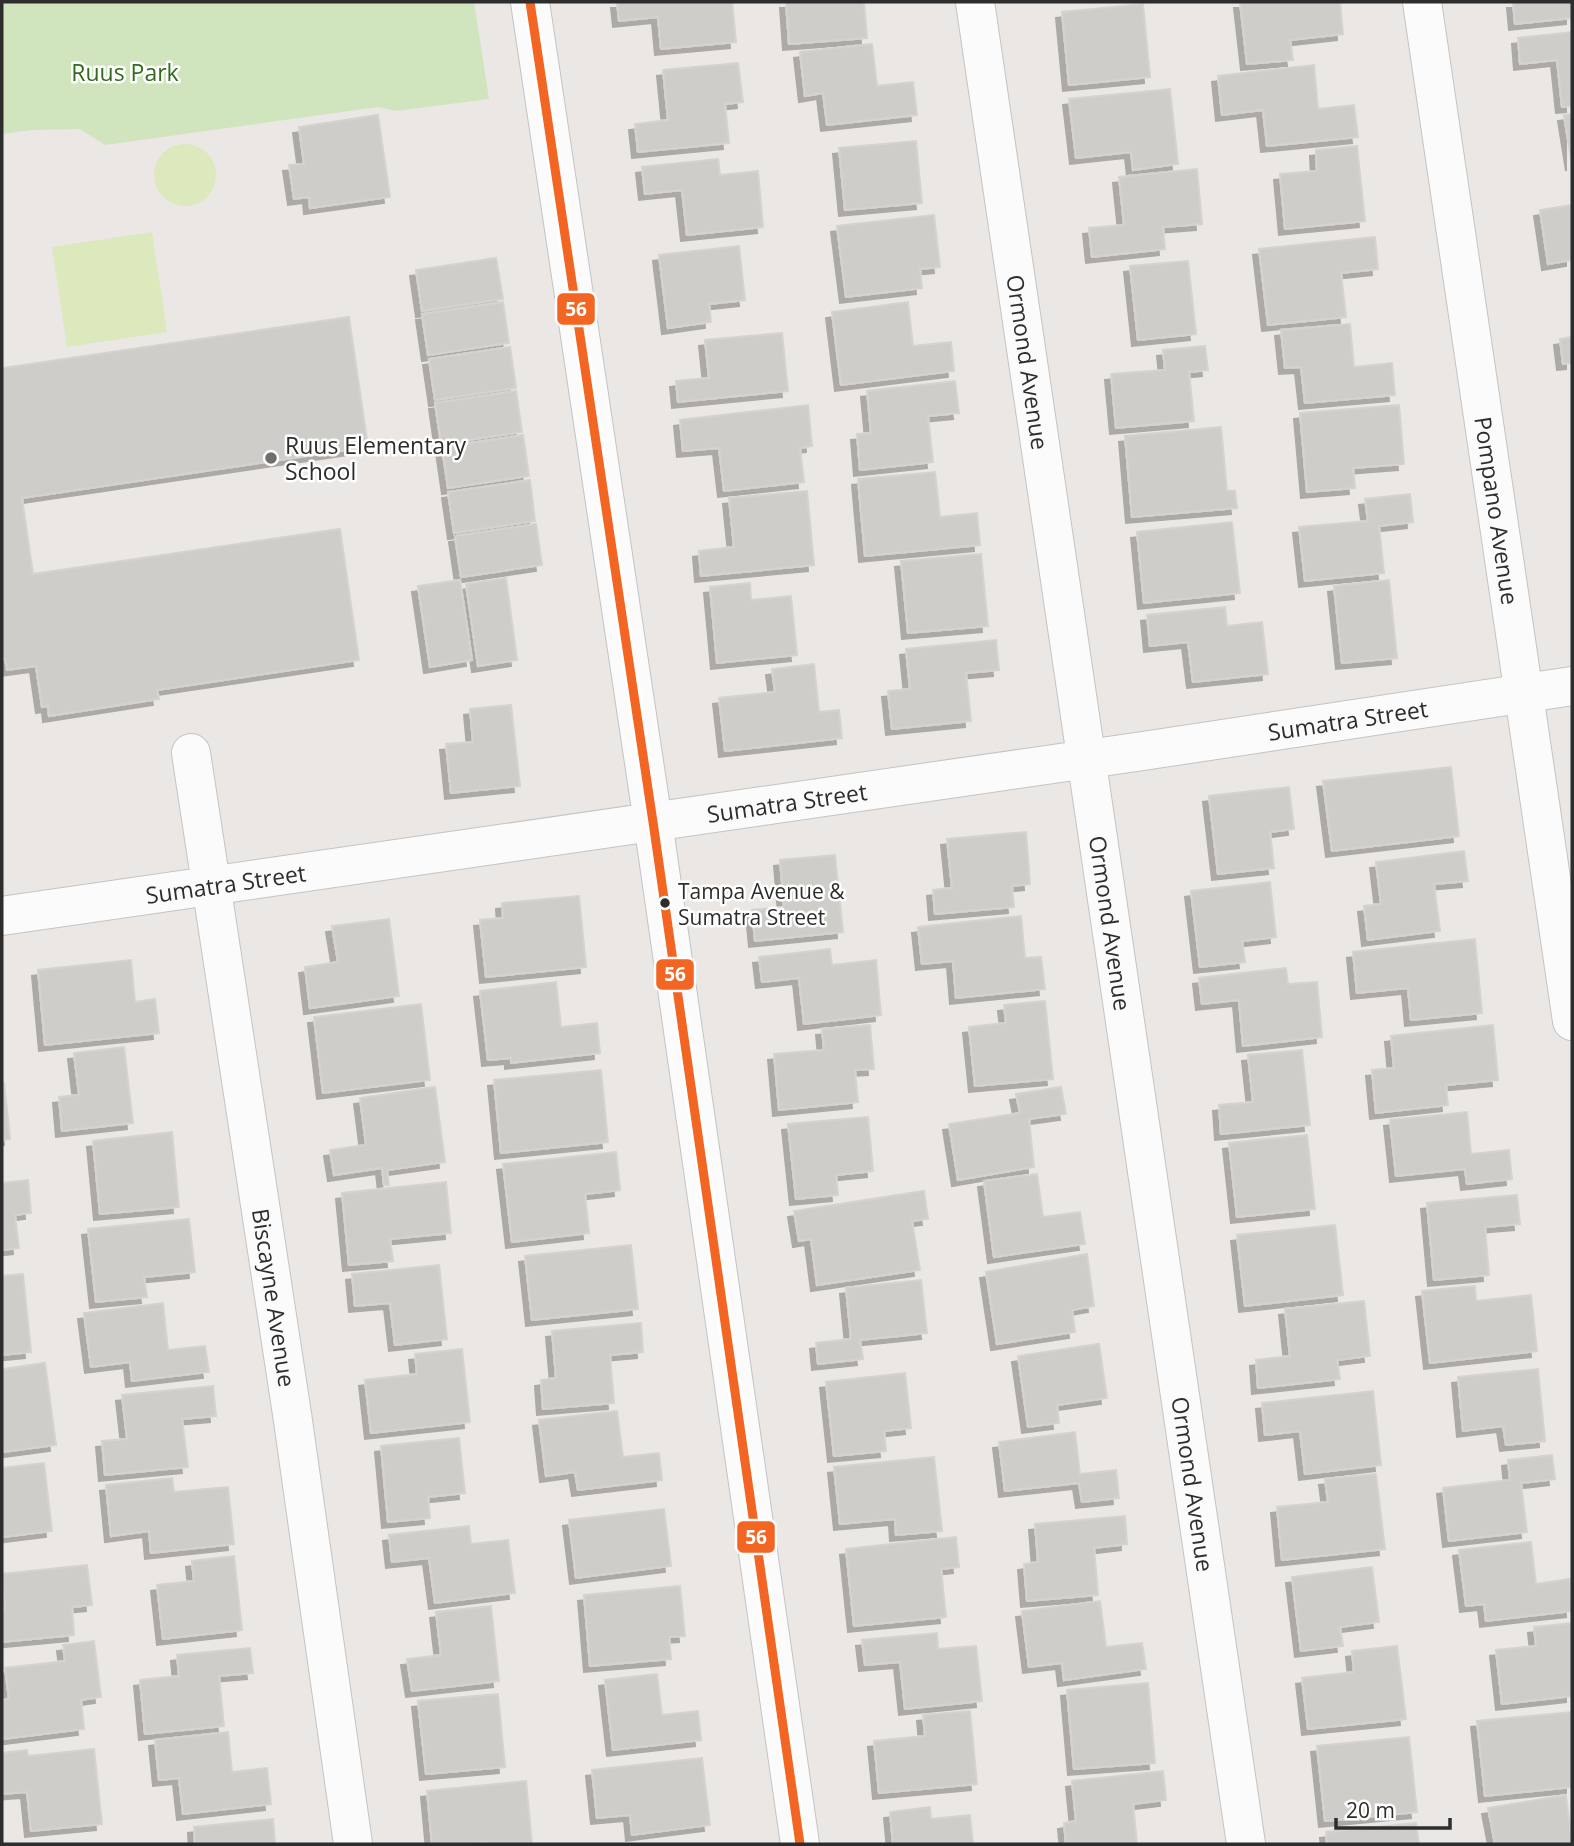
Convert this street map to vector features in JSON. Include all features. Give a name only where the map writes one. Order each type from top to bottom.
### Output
[{"type":"street","points":[[530,2],[653,822],[800,1844]]},
{"type":"street","name":"Ormond Avenue","points":[[975,2],[1246,1844]]},
{"type":"street","name":"Pompano Avenue","points":[[1422,2],[1572,1021]]},
{"type":"street","name":"Sumatra Street","points":[[2,916],[1572,686]]},
{"type":"street","name":"Biscayne Avenue","points":[[191,753],[292,1414],[353,1844]]},
{"type":"green space","name":"Ruus Park","points":[[2,2],[474,2],[489,99],[396,111],[378,107],[105,145],[80,129],[2,134]]},
{"type":"green space","points":[[185,144],[197,146],[207,153],[214,163],[214,187],[207,197],[197,204],[185,206],[173,204],[163,197],[156,187],[154,175],[156,163],[163,153],[173,146]]},
{"type":"green space","points":[[152,232],[167,332],[67,347],[52,247]]},
{"type":"building","points":[[617,2],[732,2],[736,42],[661,49],[658,17],[619,21]]},
{"type":"building","points":[[786,2],[864,2],[867,38],[789,44]]},
{"type":"building","points":[[1240,2],[1340,2],[1343,34],[1290,40],[1293,60],[1247,64]]},
{"type":"building","points":[[1513,2],[1572,2],[1572,18],[1515,24]]},
{"type":"building","points":[[1143,4],[1150,77],[1069,85],[1062,12]]},
{"type":"building","points":[[1572,32],[1572,106],[1562,107],[1557,60],[1520,64],[1518,38]]},
{"type":"building","points":[[872,44],[877,86],[913,82],[917,115],[827,125],[823,93],[805,96],[800,52]]},
{"type":"building","points":[[738,63],[743,102],[725,104],[729,143],[638,152],[635,124],[668,120],[663,70]]},
{"type":"building","points":[[1314,65],[1318,109],[1354,105],[1358,137],[1267,146],[1263,110],[1222,115],[1218,76]]},
{"type":"building","points":[[1170,89],[1178,164],[1133,170],[1131,152],[1076,158],[1069,99]]},
{"type":"building","points":[[1572,114],[1572,165],[1564,115]]},
{"type":"building","points":[[378,115],[390,197],[310,208],[309,197],[294,199],[289,165],[304,164],[299,127]]},
{"type":"building","points":[[916,141],[922,203],[845,210],[839,148]]},
{"type":"building","points":[[1357,146],[1365,221],[1285,229],[1280,174],[1317,171],[1316,150]]},
{"type":"building","points":[[718,159],[720,175],[758,171],[763,227],[687,235],[682,190],[645,194],[642,167]]},
{"type":"building","points":[[1197,169],[1202,224],[1163,227],[1165,249],[1092,257],[1089,228],[1124,225],[1119,177]]},
{"type":"building","points":[[1572,205],[1572,260],[1548,264],[1540,210]]},
{"type":"building","points":[[934,215],[940,267],[920,269],[922,288],[846,297],[837,226]]},
{"type":"building","points":[[1375,237],[1378,269],[1341,273],[1346,317],[1268,325],[1259,249]]},
{"type":"building","points":[[739,246],[745,300],[709,304],[711,322],[668,328],[659,255]]},
{"type":"building","points":[[496,258],[503,299],[422,311],[416,270]]},
{"type":"building","points":[[1188,261],[1196,334],[1138,340],[1130,266]]},
{"type":"building","points":[[503,302],[509,343],[428,355],[422,314]]},
{"type":"building","points":[[908,302],[913,346],[951,342],[954,371],[841,385],[832,312]]},
{"type":"building","points":[[349,317],[368,447],[22,498],[33,574],[340,529],[359,660],[157,690],[159,699],[49,716],[48,706],[42,707],[36,666],[7,670],[5,659],[2,659],[2,368]]},
{"type":"building","points":[[1350,324],[1354,367],[1392,363],[1395,395],[1305,403],[1301,367],[1285,368],[1281,330]]},
{"type":"building","points":[[782,333],[788,391],[678,402],[676,381],[709,378],[705,340]]},
{"type":"building","points":[[1572,337],[1572,363],[1563,364],[1560,339]]},
{"type":"building","points":[[1205,346],[1208,370],[1189,372],[1194,421],[1116,428],[1111,374],[1165,370],[1163,350]]},
{"type":"building","points":[[510,347],[516,388],[435,400],[429,359]]},
{"type":"building","points":[[955,381],[959,413],[928,416],[933,462],[860,470],[857,434],[871,433],[867,391]]},
{"type":"building","points":[[516,391],[522,432],[441,444],[435,403]]},
{"type":"building","points":[[808,405],[812,446],[800,448],[804,482],[724,491],[719,448],[683,451],[680,420]]},
{"type":"building","points":[[1399,405],[1404,464],[1353,468],[1355,488],[1307,492],[1300,413]]},
{"type":"building","points":[[1221,427],[1227,491],[1235,491],[1237,508],[1132,517],[1125,436]]},
{"type":"building","points":[[523,435],[529,476],[448,488],[442,447]]},
{"type":"building","points":[[935,472],[940,517],[977,513],[980,545],[865,556],[858,479]]},
{"type":"building","points":[[530,480],[535,521],[454,533],[448,492]]},
{"type":"building","points":[[807,491],[814,565],[701,576],[699,551],[734,547],[729,498]]},
{"type":"building","points":[[1410,494],[1413,522],[1379,526],[1384,573],[1305,581],[1299,527],[1368,521],[1365,499]]},
{"type":"building","points":[[1232,522],[1240,593],[1144,603],[1137,532]]},
{"type":"building","points":[[536,524],[542,565],[461,577],[455,536]]},
{"type":"building","points":[[981,554],[988,626],[908,633],[901,561]]},
{"type":"building","points":[[506,578],[517,660],[478,666],[466,584]]},
{"type":"building","points":[[460,580],[472,660],[430,667],[418,586]]},
{"type":"building","points":[[1389,580],[1397,658],[1342,663],[1334,586]]},
{"type":"building","points":[[750,583],[751,600],[791,596],[797,655],[717,663],[710,587]]},
{"type":"building","points":[[1225,607],[1227,626],[1262,622],[1268,674],[1193,682],[1188,642],[1150,646],[1147,615]]},
{"type":"building","points":[[996,640],[999,670],[966,673],[971,721],[892,729],[888,691],[910,689],[906,649]]},
{"type":"building","points":[[814,664],[819,712],[839,710],[842,738],[725,751],[719,698],[775,692],[772,669]]},
{"type":"building","points":[[511,705],[520,786],[451,793],[446,744],[473,742],[470,709]]},
{"type":"building","points":[[1451,767],[1459,836],[1332,851],[1323,781]]},
{"type":"building","points":[[1289,787],[1294,829],[1270,832],[1274,868],[1218,874],[1209,796]]},
{"type":"building","points":[[1026,832],[1030,884],[1012,886],[1014,907],[935,914],[933,890],[952,888],[947,839]]},
{"type":"building","points":[[1464,851],[1468,881],[1434,884],[1440,931],[1368,940],[1364,906],[1381,904],[1376,862]]},
{"type":"building","points":[[835,855],[843,932],[755,941],[752,910],[784,907],[780,860]]},
{"type":"building","points":[[1270,882],[1276,937],[1242,941],[1245,962],[1200,967],[1191,891]]},
{"type":"building","points":[[579,896],[586,967],[486,977],[480,920],[503,918],[502,903]]},
{"type":"building","points":[[1021,916],[1025,958],[1041,957],[1045,989],[956,998],[953,961],[922,964],[918,927]]},
{"type":"building","points":[[389,919],[399,996],[310,1008],[305,967],[338,962],[332,926]]},
{"type":"building","points":[[1475,939],[1482,1013],[1411,1020],[1408,988],[1357,993],[1353,952]]},
{"type":"building","points":[[830,949],[832,965],[876,960],[881,1015],[804,1024],[799,978],[762,982],[759,957]]},
{"type":"building","points":[[131,960],[135,1002],[155,999],[159,1033],[45,1045],[38,970]]},
{"type":"building","points":[[1286,968],[1288,984],[1317,982],[1322,1037],[1243,1046],[1239,1000],[1202,1004],[1199,978]]},
{"type":"building","points":[[556,982],[561,1027],[597,1023],[600,1053],[511,1063],[511,1058],[488,1060],[480,991]]},
{"type":"building","points":[[1045,1001],[1053,1079],[975,1086],[969,1027],[1006,1023],[1004,1005]]},
{"type":"building","points":[[421,1004],[430,1080],[323,1093],[314,1017]]},
{"type":"building","points":[[870,1025],[874,1069],[855,1070],[858,1102],[779,1110],[774,1054],[824,1050],[822,1029]]},
{"type":"building","points":[[1493,1025],[1498,1080],[1446,1085],[1448,1105],[1376,1113],[1372,1070],[1394,1068],[1391,1036]]},
{"type":"building","points":[[124,1047],[133,1123],[62,1131],[59,1097],[79,1095],[74,1053]]},
{"type":"building","points":[[1302,1050],[1310,1125],[1221,1134],[1219,1105],[1253,1102],[1248,1055]]},
{"type":"building","points":[[601,1070],[608,1142],[501,1153],[494,1080]]},
{"type":"building","points":[[2,1083],[10,1139],[2,1140]]},
{"type":"building","points":[[435,1087],[445,1162],[387,1170],[389,1185],[384,1185],[382,1168],[334,1175],[330,1150],[366,1145],[360,1098]]},
{"type":"building","points":[[1061,1087],[1066,1114],[1029,1119],[1034,1167],[958,1180],[949,1124],[1020,1113],[1016,1094]]},
{"type":"building","points":[[1467,1112],[1471,1154],[1509,1150],[1512,1179],[1467,1184],[1465,1169],[1396,1176],[1390,1120]]},
{"type":"building","points":[[868,1117],[873,1171],[836,1175],[838,1195],[796,1199],[788,1124]]},
{"type":"building","points":[[172,1132],[179,1207],[100,1214],[93,1141]]},
{"type":"building","points":[[1307,1135],[1315,1209],[1237,1217],[1229,1143]]},
{"type":"building","points":[[616,1152],[620,1190],[585,1194],[589,1233],[512,1242],[503,1164]]},
{"type":"building","points":[[1037,1174],[1043,1217],[1080,1212],[1085,1244],[994,1257],[984,1181]]},
{"type":"building","points":[[28,1180],[31,1213],[15,1215],[19,1248],[2,1250],[2,1183]]},
{"type":"building","points":[[446,1182],[451,1233],[390,1239],[393,1261],[349,1265],[342,1193]]},
{"type":"building","points":[[924,1191],[928,1219],[912,1221],[920,1270],[817,1285],[811,1239],[799,1241],[794,1211]]},
{"type":"building","points":[[1517,1195],[1520,1224],[1485,1227],[1489,1275],[1434,1280],[1427,1203]]},
{"type":"building","points":[[189,1219],[195,1272],[144,1277],[147,1297],[96,1302],[88,1229]]},
{"type":"building","points":[[1335,1225],[1343,1295],[1245,1306],[1237,1235]]},
{"type":"building","points":[[631,1245],[638,1309],[532,1320],[525,1256]]},
{"type":"building","points":[[1087,1254],[1094,1306],[1072,1310],[1075,1332],[997,1344],[986,1272]]},
{"type":"building","points":[[439,1265],[447,1339],[395,1345],[390,1303],[355,1306],[352,1274]]},
{"type":"building","points":[[23,1274],[31,1352],[2,1355],[2,1276]]},
{"type":"building","points":[[921,1280],[927,1333],[860,1340],[863,1359],[818,1364],[816,1343],[851,1339],[846,1288]]},
{"type":"building","points":[[1475,1286],[1476,1301],[1531,1295],[1537,1351],[1430,1363],[1422,1291]]},
{"type":"building","points":[[1364,1301],[1370,1356],[1337,1360],[1340,1379],[1258,1388],[1256,1360],[1290,1356],[1285,1309]]},
{"type":"building","points":[[163,1303],[168,1350],[205,1346],[209,1372],[132,1381],[130,1362],[91,1367],[84,1313]]},
{"type":"building","points":[[641,1323],[643,1352],[610,1355],[614,1403],[543,1409],[541,1380],[556,1378],[552,1331]]},
{"type":"building","points":[[1099,1344],[1107,1398],[1057,1405],[1059,1423],[1028,1427],[1018,1356]]},
{"type":"building","points":[[462,1349],[470,1422],[371,1433],[365,1380],[417,1374],[415,1354]]},
{"type":"building","points":[[45,1363],[56,1445],[2,1452],[2,1369]]},
{"type":"building","points":[[1538,1369],[1545,1441],[1506,1445],[1503,1426],[1463,1431],[1458,1377]]},
{"type":"building","points":[[905,1373],[911,1428],[884,1431],[886,1451],[834,1456],[826,1382]]},
{"type":"building","points":[[213,1386],[216,1416],[182,1419],[188,1467],[105,1475],[102,1441],[127,1439],[122,1395]]},
{"type":"building","points":[[1373,1391],[1381,1465],[1305,1474],[1300,1431],[1265,1435],[1262,1403]]},
{"type":"building","points":[[617,1411],[623,1457],[659,1453],[662,1480],[578,1490],[575,1472],[546,1476],[539,1420]]},
{"type":"building","points":[[1075,1432],[1080,1474],[1116,1470],[1119,1498],[1082,1502],[1079,1483],[1005,1491],[999,1442]]},
{"type":"building","points":[[459,1438],[465,1493],[428,1497],[430,1518],[388,1522],[381,1446]]},
{"type":"building","points":[[1552,1455],[1555,1479],[1521,1483],[1527,1532],[1449,1541],[1443,1488],[1510,1480],[1508,1460]]},
{"type":"building","points":[[934,1457],[942,1531],[896,1535],[895,1519],[840,1524],[834,1467]]},
{"type":"building","points":[[44,1463],[52,1531],[2,1537],[2,1468]]},
{"type":"building","points":[[1376,1474],[1385,1549],[1282,1560],[1277,1507],[1328,1502],[1325,1479]]},
{"type":"building","points":[[172,1478],[174,1492],[228,1487],[234,1544],[151,1553],[149,1531],[111,1536],[106,1485]]},
{"type":"building","points":[[664,1509],[671,1566],[576,1578],[569,1520]]},
{"type":"building","points":[[1125,1516],[1127,1544],[1094,1548],[1098,1595],[1027,1601],[1024,1564],[1038,1562],[1035,1524]]},
{"type":"building","points":[[469,1526],[471,1544],[508,1540],[515,1593],[435,1603],[429,1558],[392,1562],[389,1535]]},
{"type":"building","points":[[956,1537],[959,1567],[941,1569],[946,1617],[854,1626],[846,1549]]},
{"type":"building","points":[[1531,1542],[1536,1584],[1570,1579],[1572,1611],[1486,1621],[1484,1604],[1466,1606],[1459,1550]]},
{"type":"building","points":[[234,1556],[242,1630],[163,1639],[157,1585],[194,1581],[192,1561]]},
{"type":"building","points":[[87,1565],[92,1605],[72,1607],[74,1635],[2,1642],[2,1609],[5,1609],[2,1574]]},
{"type":"building","points":[[1372,1567],[1379,1622],[1340,1627],[1343,1646],[1301,1651],[1292,1577]]},
{"type":"building","points":[[680,1586],[685,1636],[669,1637],[671,1659],[590,1666],[584,1595]]},
{"type":"building","points":[[1100,1601],[1106,1647],[1142,1643],[1146,1669],[1064,1680],[1062,1663],[1029,1667],[1022,1611]]},
{"type":"building","points":[[491,1606],[499,1681],[412,1691],[407,1659],[441,1655],[436,1612]]},
{"type":"building","points":[[1572,1623],[1572,1696],[1502,1704],[1496,1650],[1536,1646],[1534,1627]]},
{"type":"building","points":[[937,1633],[938,1649],[976,1646],[982,1701],[905,1709],[900,1662],[865,1665],[862,1640]]},
{"type":"building","points":[[94,1641],[101,1697],[81,1700],[84,1729],[2,1739],[2,1700],[9,1699],[5,1668],[65,1661],[63,1645]]},
{"type":"building","points":[[1397,1646],[1406,1719],[1308,1729],[1302,1678],[1354,1672],[1352,1651]]},
{"type":"building","points":[[250,1648],[253,1673],[219,1676],[224,1726],[145,1734],[140,1680],[179,1676],[177,1655]]},
{"type":"building","points":[[657,1674],[662,1715],[698,1711],[701,1740],[613,1750],[605,1680]]},
{"type":"building","points":[[1148,1683],[1155,1763],[1074,1769],[1067,1690]]},
{"type":"building","points":[[498,1694],[505,1767],[426,1774],[418,1701]]},
{"type":"building","points":[[970,1711],[977,1784],[879,1793],[874,1741],[925,1736],[923,1715]]},
{"type":"building","points":[[1572,1712],[1572,1787],[1485,1796],[1477,1721]]},
{"type":"building","points":[[228,1732],[232,1772],[267,1768],[271,1804],[183,1814],[179,1778],[159,1780],[155,1740]]},
{"type":"building","points":[[1409,1737],[1417,1812],[1325,1821],[1317,1746]]},
{"type":"building","points":[[94,1749],[102,1824],[31,1831],[27,1792],[2,1794],[2,1753],[27,1750],[28,1756]]},
{"type":"building","points":[[702,1758],[710,1825],[632,1835],[630,1815],[597,1818],[592,1770]]},
{"type":"building","points":[[1163,1771],[1166,1800],[1133,1804],[1137,1844],[1066,1844],[1064,1823],[1076,1821],[1072,1781]]},
{"type":"building","points":[[526,1781],[532,1844],[432,1844],[427,1791]]},
{"type":"building","points":[[1566,1795],[1572,1844],[1495,1844],[1488,1808]]},
{"type":"building","points":[[930,1807],[931,1819],[970,1815],[973,1844],[893,1844],[890,1812]]},
{"type":"building","points":[[273,1819],[275,1844],[195,1844],[194,1827]]},
{"type":"building","points":[[1416,1823],[1419,1844],[1327,1844],[1326,1832]]},
{"type":"transit line","name":"56","points":[[530,2],[653,822],[800,1844]]},
{"type":"place","name":"Ruus Elementary School","points":[[271,458]]},
{"type":"place","name":"Tampa Avenue & Sumatra Street","points":[[665,903]]}]
